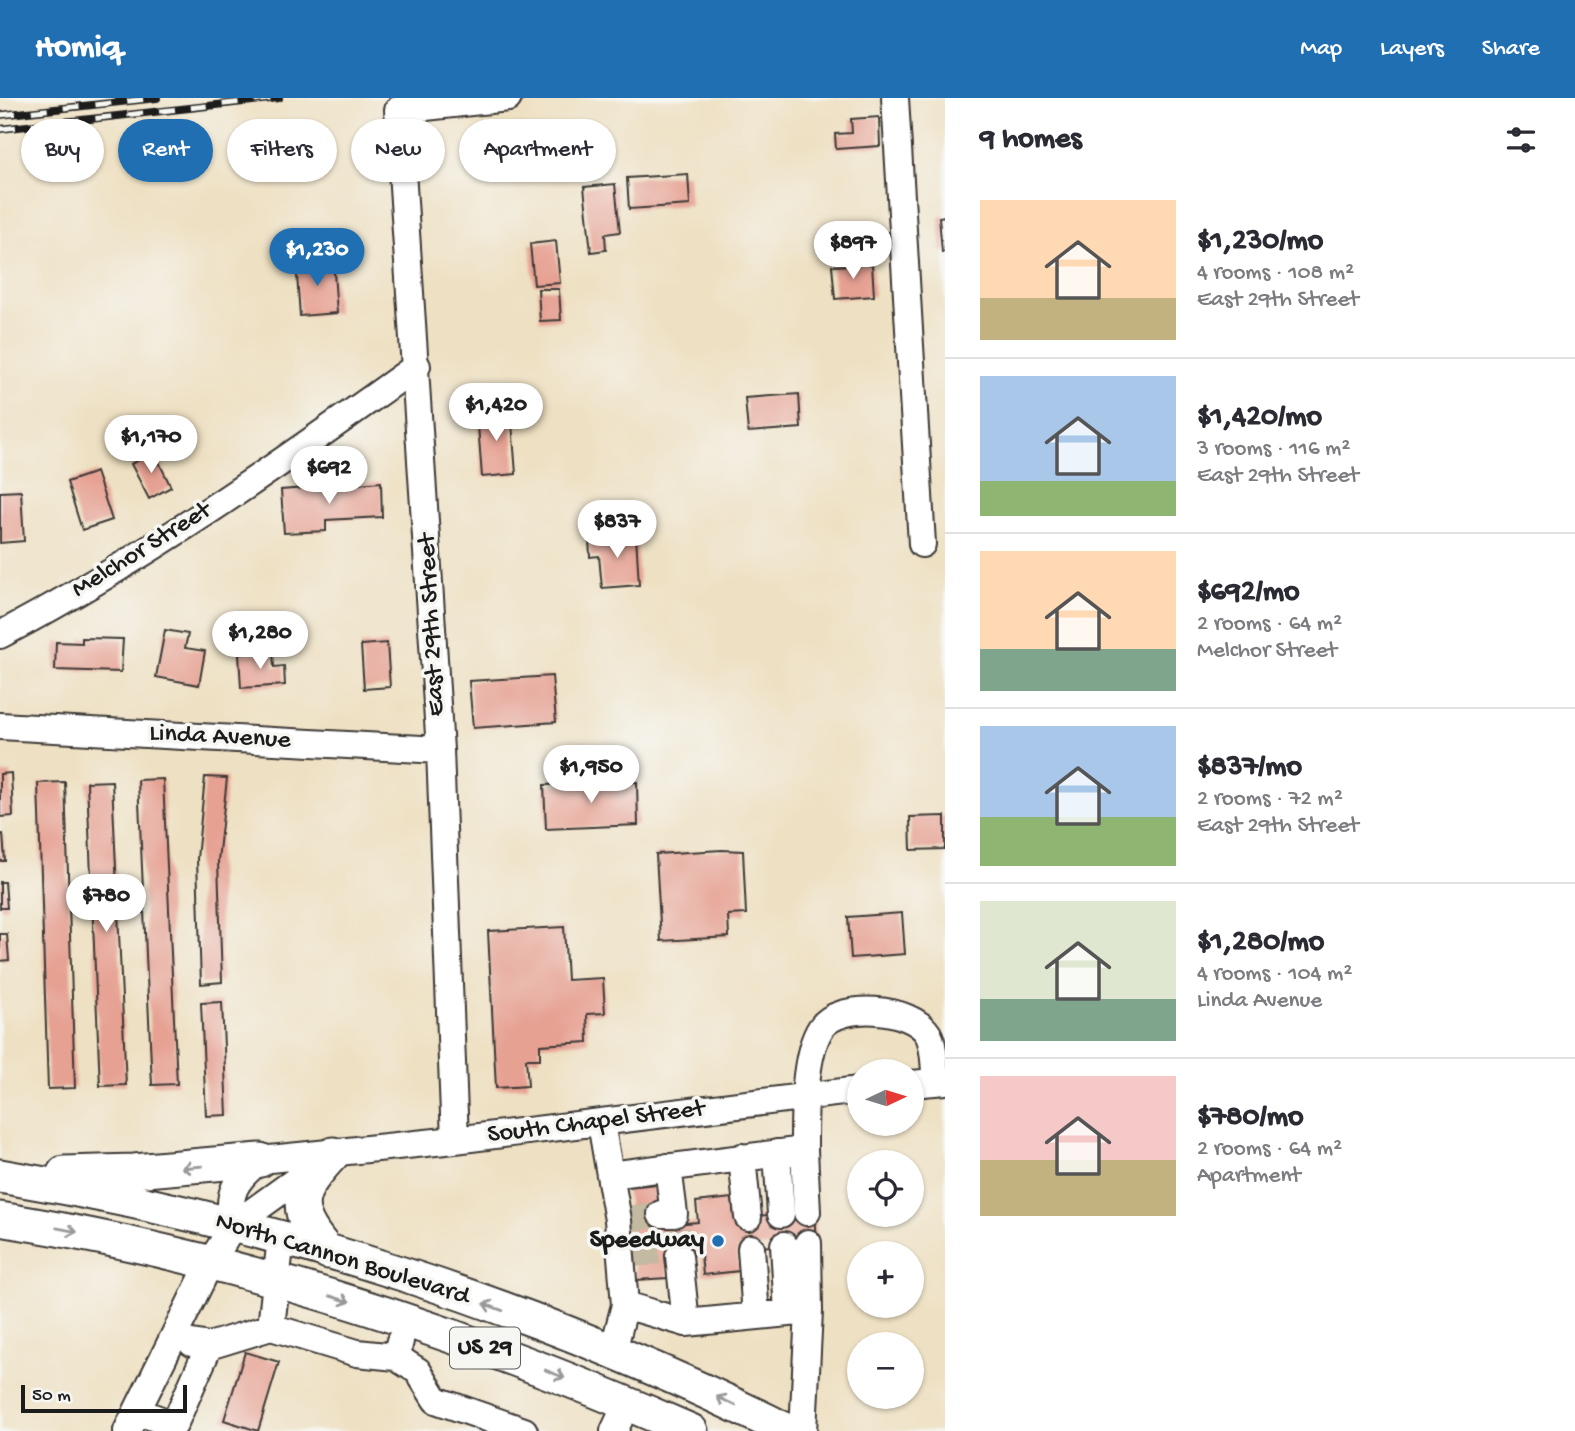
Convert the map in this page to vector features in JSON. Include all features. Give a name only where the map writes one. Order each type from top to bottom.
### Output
[{"type":"main road","points":[[328,1252],[305,1223],[300,1204],[309,1181],[332,1154]]},
{"type":"main road","points":[[0,1175],[134,1171],[260,1160]]},
{"type":"main road","name":"North Cannon Boulevard","points":[[0,1175],[234,1225],[328,1252],[462,1296],[613,1351],[788,1431]]},
{"type":"main road","name":"North Cannon Boulevard","points":[[0,1219],[99,1237],[210,1264],[406,1320],[621,1417],[691,1431]]},
{"type":"street","name":"East 29th Street","points":[[456,1140],[440,750],[417,366],[398,110],[508,98]]},
{"type":"street","points":[[895,98],[922,544]]},
{"type":"street","name":"Melchor Street","points":[[0,635],[162,541],[286,460],[417,366]]},
{"type":"street","name":"Linda Avenue","points":[[0,726],[440,750]]},
{"type":"street","points":[[777,1153],[794,1213],[804,1150],[804,1097],[822,1027],[846,1013],[887,1012],[921,1024],[930,1036],[931,1082]]},
{"type":"street","name":"South Chapel Street","points":[[260,1160],[456,1140],[847,1092]]},
{"type":"street","points":[[601,1123],[610,1175],[623,1220],[627,1254],[625,1305],[613,1351]]},
{"type":"street","points":[[610,1175],[804,1150]]},
{"type":"street","name":"South Chapel Street","points":[[132,1421],[210,1264],[234,1225],[332,1154]]},
{"type":"street","points":[[742,1157],[748,1217]]},
{"type":"street","points":[[234,1225],[230,1209],[232,1190],[240,1175],[260,1160]]},
{"type":"street","points":[[668,1167],[670,1217]]},
{"type":"street","points":[[271,1327],[274,1281],[281,1238]]},
{"type":"street","points":[[796,1244],[803,1431]]},
{"type":"street","points":[[751,1248],[756,1316]]},
{"type":"street","points":[[679,1255],[686,1323]]},
{"type":"street","points":[[625,1305],[686,1323],[799,1312]]},
{"type":"street","points":[[396,1357],[406,1320]]},
{"type":"street","points":[[174,1336],[209,1346],[271,1327],[357,1353],[396,1357],[418,1371],[436,1400],[524,1431]]},
{"type":"street","points":[[132,1421],[174,1425],[209,1346]]},
{"type":"building","points":[[879,117],[880,146],[836,149],[835,134],[852,133],[851,119]]},
{"type":"building","points":[[688,174],[690,205],[629,209],[627,178]]},
{"type":"building","points":[[615,184],[620,232],[605,234],[606,250],[591,252],[584,187]]},
{"type":"building","points":[[945,216],[945,252],[942,252],[939,217]]},
{"type":"building","points":[[556,241],[560,283],[534,285],[530,244]]},
{"type":"building","points":[[333,259],[337,313],[300,316],[296,262]]},
{"type":"building","points":[[872,264],[874,296],[835,299],[832,266]]},
{"type":"building","points":[[538,289],[559,289],[561,320],[540,321]]},
{"type":"building","points":[[799,394],[801,428],[748,432],[745,398]]},
{"type":"building","points":[[511,410],[516,474],[482,477],[477,412]]},
{"type":"building","points":[[154,452],[171,487],[149,499],[131,464]]},
{"type":"building","points":[[96,472],[112,520],[82,530],[67,482]]},
{"type":"building","points":[[381,482],[382,517],[326,520],[326,531],[284,533],[281,490]]},
{"type":"building","points":[[21,491],[24,541],[0,543],[0,492]]},
{"type":"building","points":[[636,535],[639,585],[602,588],[599,556],[590,557],[589,538]]},
{"type":"building","points":[[165,630],[188,634],[185,648],[205,651],[199,685],[156,677]]},
{"type":"building","points":[[82,638],[123,639],[121,672],[55,670],[56,642],[82,643]]},
{"type":"building","points":[[387,643],[390,687],[364,689],[361,645]]},
{"type":"building","points":[[273,652],[274,667],[284,666],[285,685],[241,688],[239,654]]},
{"type":"building","points":[[552,676],[556,722],[473,728],[469,681]]},
{"type":"building","points":[[11,773],[13,816],[0,817],[0,774]]},
{"type":"building","points":[[205,777],[227,778],[218,861],[222,982],[201,984],[197,859]]},
{"type":"building","points":[[163,779],[177,1084],[152,1085],[138,780]]},
{"type":"building","points":[[112,781],[126,1085],[100,1086],[87,782]]},
{"type":"building","points":[[65,782],[75,1088],[48,1089],[38,783]]},
{"type":"building","points":[[637,782],[638,825],[546,829],[544,785]]},
{"type":"building","points":[[945,816],[945,849],[911,850],[910,817]]},
{"type":"building","points":[[3,834],[5,861],[0,861],[0,835]]},
{"type":"building","points":[[743,851],[746,914],[728,915],[729,937],[661,941],[656,854]]},
{"type":"building","points":[[0,882],[5,882],[7,908],[0,908]]},
{"type":"building","points":[[902,913],[905,954],[851,958],[848,917]]},
{"type":"building","points":[[564,927],[567,980],[603,978],[605,1013],[587,1014],[588,1042],[540,1045],[540,1059],[526,1059],[528,1086],[496,1088],[488,931]]},
{"type":"building","points":[[0,934],[7,934],[9,960],[0,961]]},
{"type":"building","points":[[222,1002],[227,1115],[206,1116],[201,1003]]},
{"type":"building","points":[[658,1184],[662,1225],[698,1222],[696,1202],[732,1198],[734,1218],[814,1211],[816,1242],[737,1249],[739,1271],[703,1275],[701,1254],[666,1257],[668,1278],[636,1280],[626,1187]]},
{"type":"building","points":[[245,1352],[279,1362],[258,1431],[224,1420]]},
{"type":"tunnel","points":[[629,1219],[661,1214]]},
{"type":"tunnel","points":[[633,1254],[678,1249],[675,1224]]},
{"type":"railway","points":[[0,115],[157,98]]},
{"type":"railway","points":[[0,129],[279,98]]},
{"type":"place","name":"Speedway","points":[[718,1241]]}]
